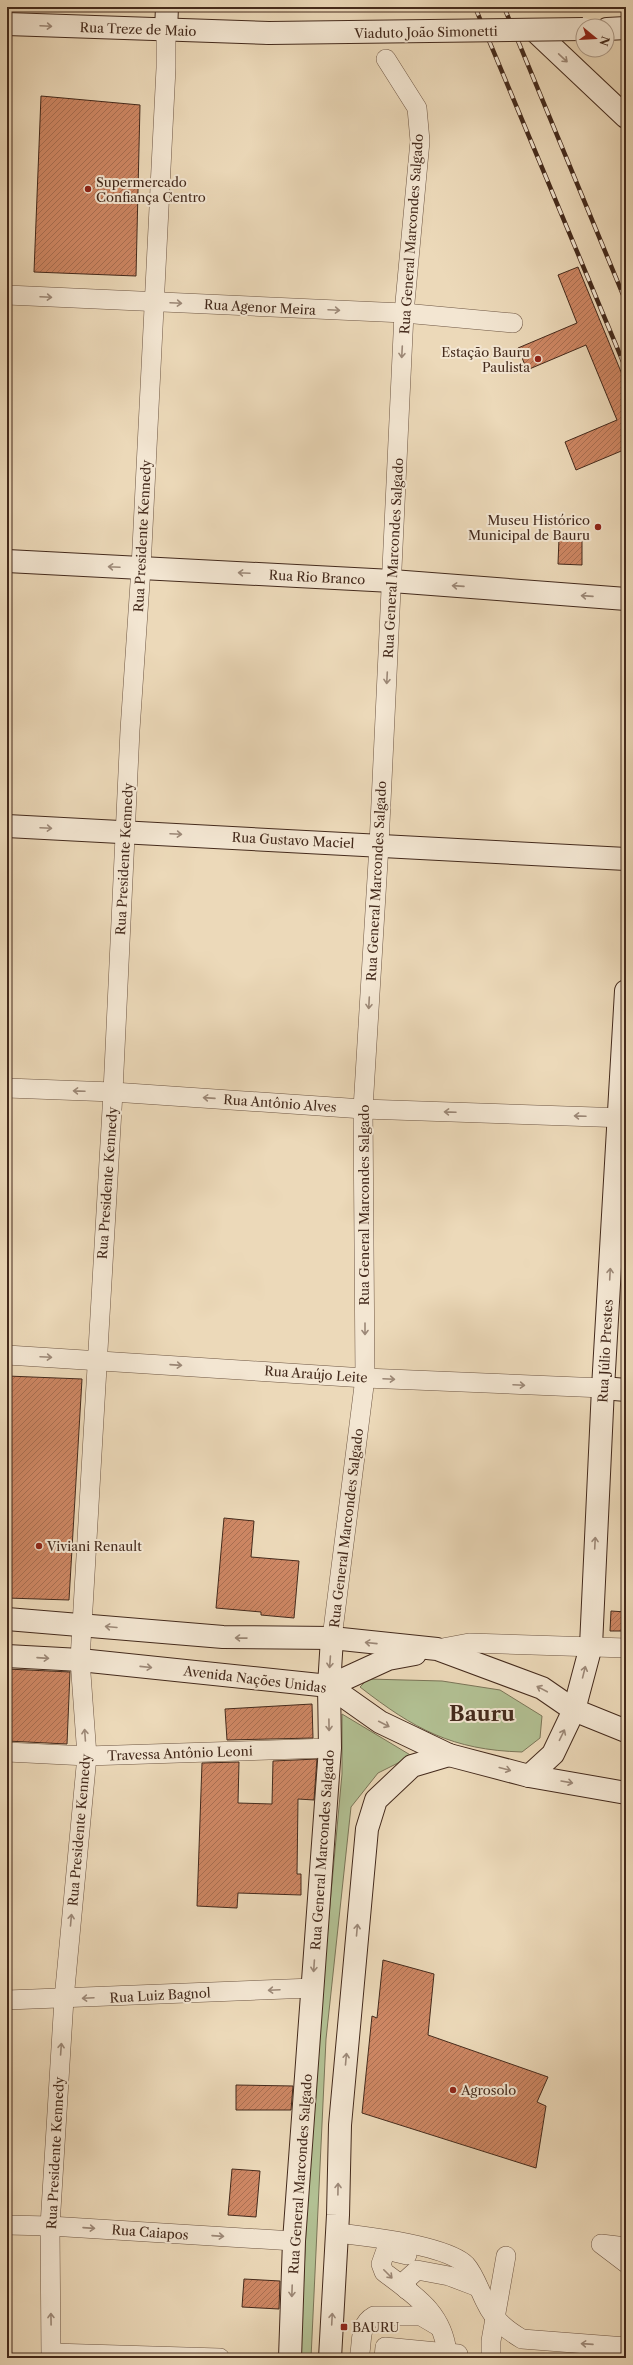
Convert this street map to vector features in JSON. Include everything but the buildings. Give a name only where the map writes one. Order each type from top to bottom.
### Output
[{"type":"street","name":"Rua Presidente Kennedy","points":[[51,2355],[50,2226],[64,1999],[87,1756],[80,1660],[96,1359],[113,1092],[155,302],[166,68],[167,7]]},
{"type":"street","name":"Rua Treze de Maio","points":[[7,24],[269,33]]},
{"type":"street","points":[[615,29],[626,28]]},
{"type":"street","name":"Viaduto João Simonetti","points":[[269,33],[575,29]]},
{"type":"street","points":[[535,31],[626,117]]},
{"type":"street","name":"Rua General Marcondes Salgado","points":[[290,2358],[294,2241],[330,1748],[329,1686],[332,1638],[365,1378],[363,1109],[379,845],[404,313],[420,142],[417,108],[386,59]]},
{"type":"street","name":"Rua Agenor Meira","points":[[7,295],[404,313],[513,323]]},
{"type":"street","name":"Rua Rio Branco","points":[[7,561],[392,581],[626,599]]},
{"type":"street","name":"Rua Gustavo Maciel","points":[[7,826],[626,858]]},
{"type":"street","name":"Rua Júlio Prestes","points":[[529,1776],[553,1754],[574,1710],[591,1646],[603,1388],[623,1118],[626,991]]},
{"type":"street","name":"Rua Antônio Alves","points":[[7,1088],[113,1092],[363,1109],[623,1118]]},
{"type":"street","name":"Rua Araújo Leite","points":[[7,1355],[96,1359],[365,1378],[626,1390]]},
{"type":"street","points":[[7,1619],[83,1624],[223,1637],[332,1638],[437,1650],[542,1688],[574,1710],[626,1731]]},
{"type":"street","points":[[329,1686],[388,1659],[469,1643],[626,1648]]},
{"type":"street","name":"Avenida Nações Unidas","points":[[7,1656],[80,1660],[329,1686],[380,1722],[449,1755],[529,1776],[626,1793]]},
{"type":"street","name":"Travessa Antônio Leoni","points":[[7,1752],[87,1756],[330,1748]]},
{"type":"street","points":[[330,2358],[337,2233],[340,2125],[367,1829],[376,1800],[412,1766],[449,1755]]},
{"type":"street","name":"Rua Luiz Bagnol","points":[[7,2000],[64,1999],[312,1988]]},
{"type":"street","name":"Rua Caiapos","points":[[7,2225],[50,2226],[294,2241]]},
{"type":"street","points":[[337,2233],[366,2236],[430,2249],[445,2254],[472,2276],[496,2319],[508,2330],[522,2339]]},
{"type":"street","points":[[366,2236],[373,2246],[433,2262],[485,2279],[494,2278],[505,2263],[491,2350]]},
{"type":"street","points":[[626,2247],[601,2244],[626,2263]]},
{"type":"street","points":[[384,2358],[385,2347],[453,2356],[443,2331],[432,2313],[407,2290],[384,2272],[381,2264],[386,2250]]},
{"type":"street","points":[[407,2290],[406,2280],[417,2270],[449,2276],[472,2276]]},
{"type":"street","points":[[359,2358],[362,2328],[368,2319],[374,2316],[421,2316],[432,2322],[443,2331]]},
{"type":"street","points":[[491,2350],[503,2336],[522,2339],[626,2347]]},
{"type":"street","points":[[51,2355],[220,2358]]},
{"type":"green space","points":[[368,1679],[442,1681],[500,1690],[542,1716],[540,1738],[522,1752],[475,1747],[454,1742],[398,1715],[380,1702],[360,1687]]},
{"type":"green space","points":[[342,1714],[412,1756],[378,1773],[351,1807],[326,2039],[311,2358],[300,2358],[312,2100],[342,1774]]},
{"type":"railway","points":[[475,7],[626,369]]},
{"type":"railway","points":[[504,7],[626,302]]},
{"type":"place","name":"Supermercado Confiança Centro","points":[[88,189]]},
{"type":"place","name":"Estação Bauru Paulista","points":[[538,359]]},
{"type":"place","name":"Museu Histórico Municipal de Bauru","points":[[598,527]]},
{"type":"place","name":"Viviani Renault","points":[[39,1546]]},
{"type":"place","name":"Agrosolo","points":[[453,2090]]},
{"type":"place","name":"BAURU","points":[[344,2327]]},
{"type":"district","name":"Bauru","points":[[482,1714]]}]
